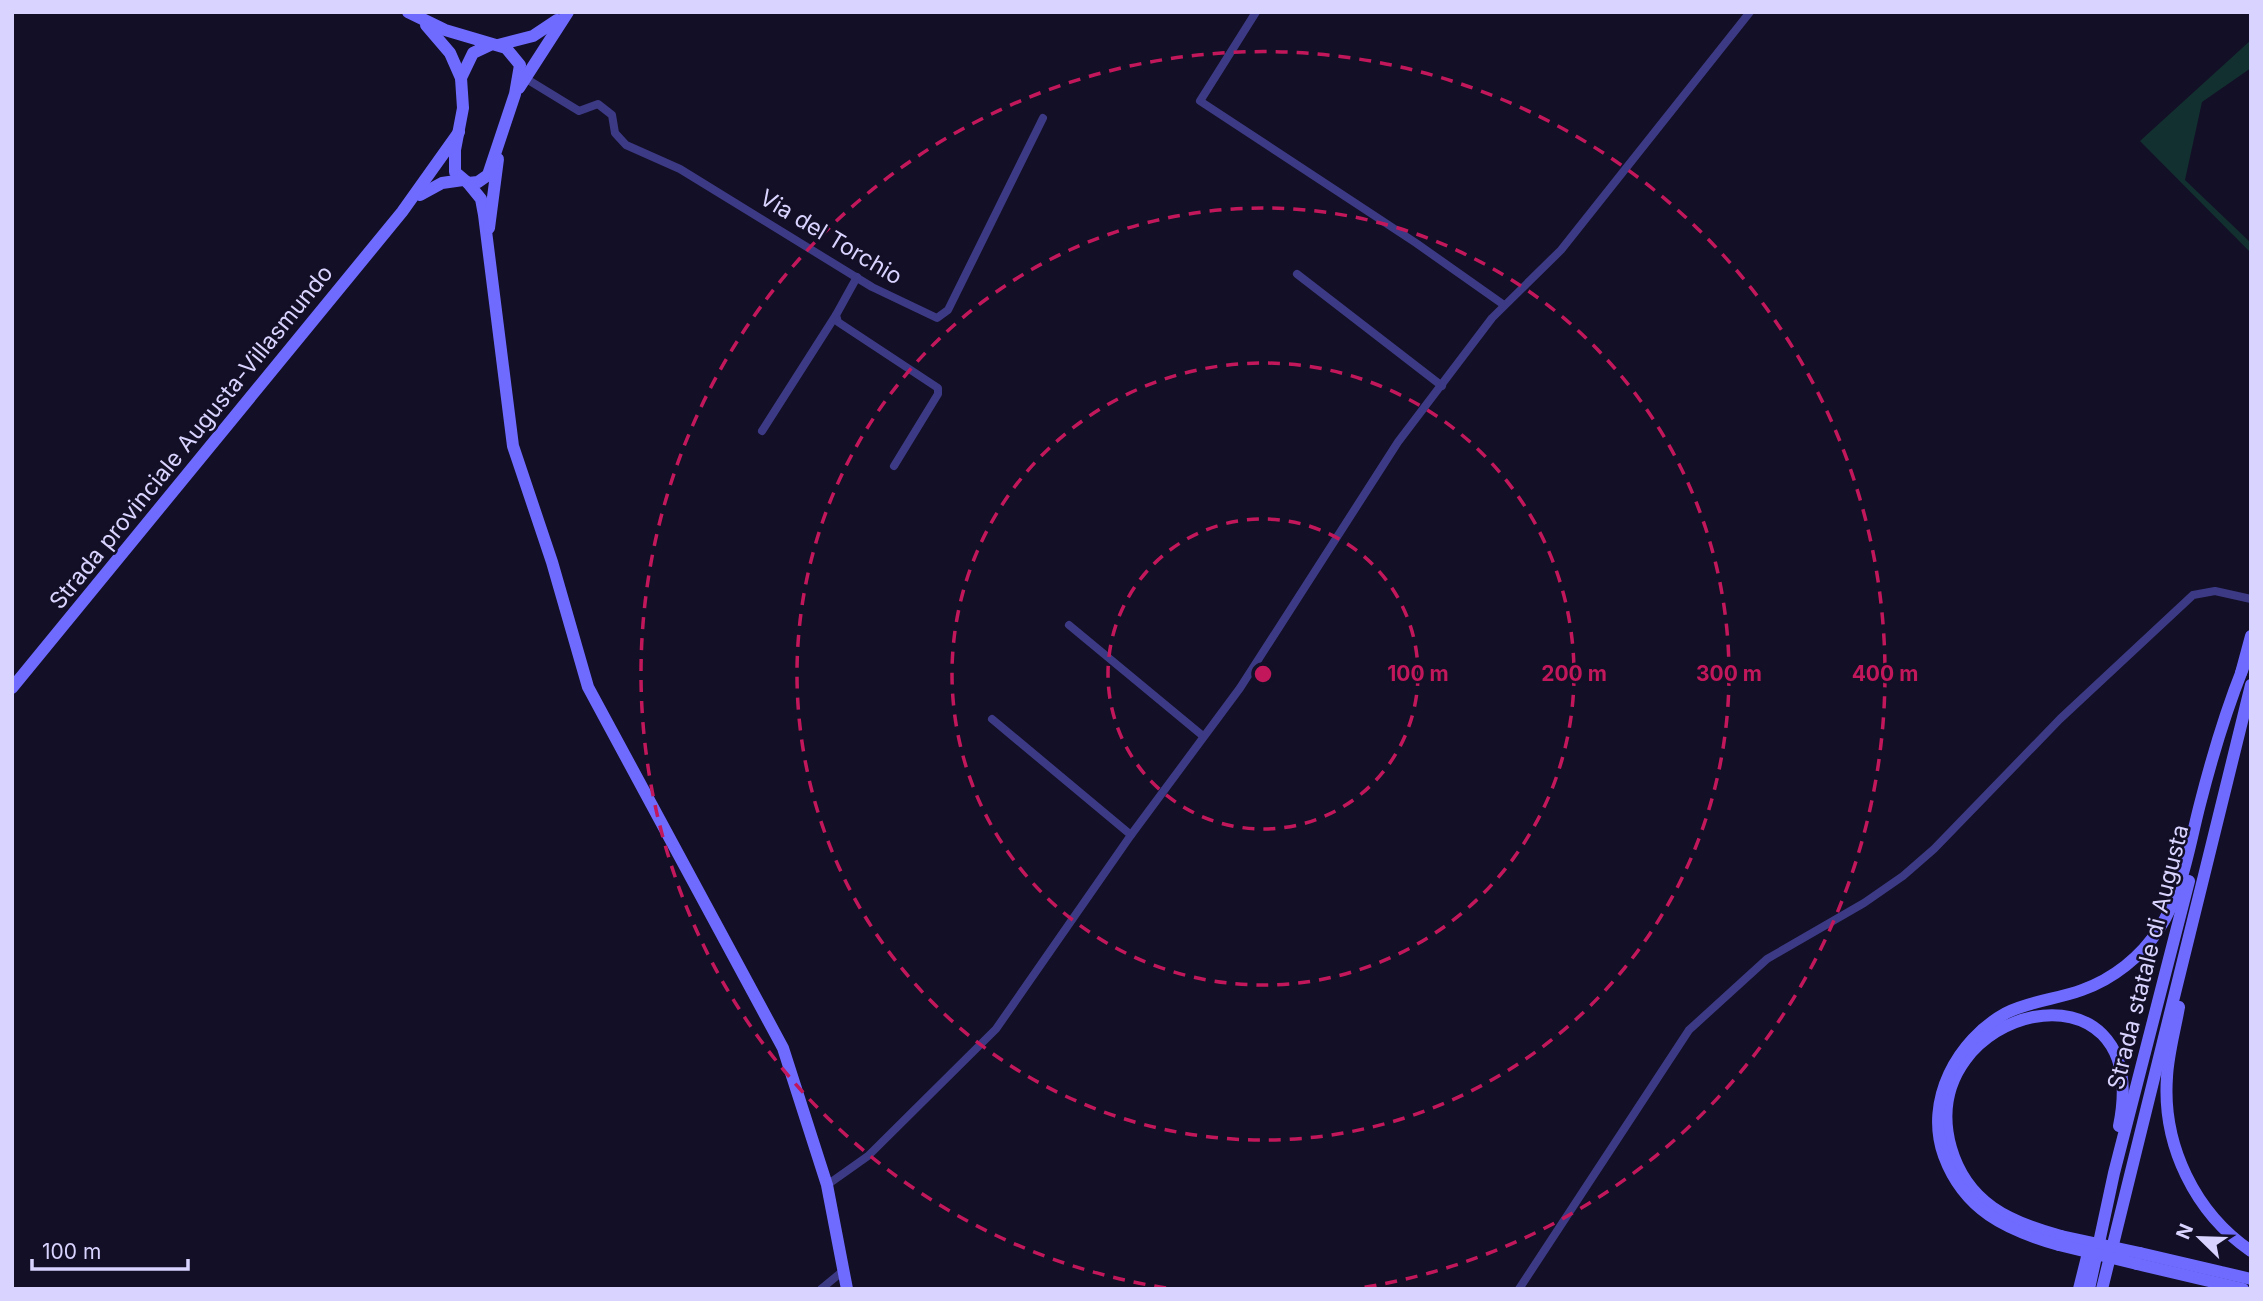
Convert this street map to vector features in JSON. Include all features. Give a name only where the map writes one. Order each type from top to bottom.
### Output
[{"type":"street","points":[[402,212],[433,186],[478,182],[488,175],[515,94],[520,65],[512,53],[421,20],[408,12]]},
{"type":"street","points":[[461,78],[473,53],[541,32],[566,12]]},
{"type":"street","points":[[515,94],[566,12]]},
{"type":"street","points":[[1256,12],[1200,100],[1416,243],[1504,305]]},
{"type":"street","points":[[827,1185],[868,1156],[996,1028],[1131,835],[1240,688],[1398,442],[1504,305],[1561,250],[1750,12]]},
{"type":"street","points":[[421,20],[450,53],[461,78],[464,97],[453,163],[455,172],[481,199],[513,446],[552,562],[588,687],[783,1048],[827,1185],[847,1289]]},
{"type":"street","name":"Via del Torchio","points":[[525,78],[579,111],[598,103],[612,115],[615,133],[626,145],[680,169],[857,277],[937,318],[948,310],[1043,118]]},
{"type":"street","points":[[402,212],[459,132]]},
{"type":"street","points":[[487,242],[497,181],[498,150]]},
{"type":"street","name":"Strada provinciale Augusta-Villasmundo","points":[[12,688],[402,212]]},
{"type":"street","points":[[1297,274],[1442,386]]},
{"type":"street","points":[[762,431],[857,277]]},
{"type":"street","points":[[836,315],[838,322],[938,388],[938,394],[894,466]]},
{"type":"street","points":[[1519,1289],[1689,1030],[1767,959],[1864,903],[1903,876],[1934,849],[2060,719],[2193,595],[2204,591],[2251,598]]},
{"type":"street","points":[[1069,625],[1203,736]]},
{"type":"street","name":"Strada statale di Augusta","points":[[2089,1289],[2115,1173],[2251,636]]},
{"type":"street","points":[[2243,668],[2220,727],[2178,890],[2159,929],[2138,956],[2110,977],[2081,990],[2008,1012],[1980,1030],[1958,1056],[1944,1086],[1938,1120],[1940,1146],[1961,1189],[1973,1205],[1993,1220],[2027,1236],[2060,1240],[2251,1279]]},
{"type":"street","name":"Strada statale di Augusta","points":[[2102,1289],[2251,685]]},
{"type":"street","points":[[992,719],[1131,835]]},
{"type":"street","points":[[2235,746],[2225,820],[2179,1005],[2167,1091],[2168,1118],[2177,1157],[2192,1189],[2214,1218],[2251,1251]]},
{"type":"street","points":[[2060,1240],[2014,1221],[1979,1198],[1956,1163],[1949,1140],[1947,1118],[1952,1089],[1965,1061],[1987,1037],[2012,1021],[2038,1014],[2064,1016],[2089,1025],[2108,1040],[2120,1062],[2125,1087],[2120,1123],[2080,1289]]},
{"type":"street","points":[[2138,1258],[2243,1289]]},
{"type":"street","points":[[821,1289],[844,1271]]},
{"type":"green space","points":[[2251,40],[2251,68],[2202,102],[2185,180],[2251,243],[2251,253],[2140,141]]}]
